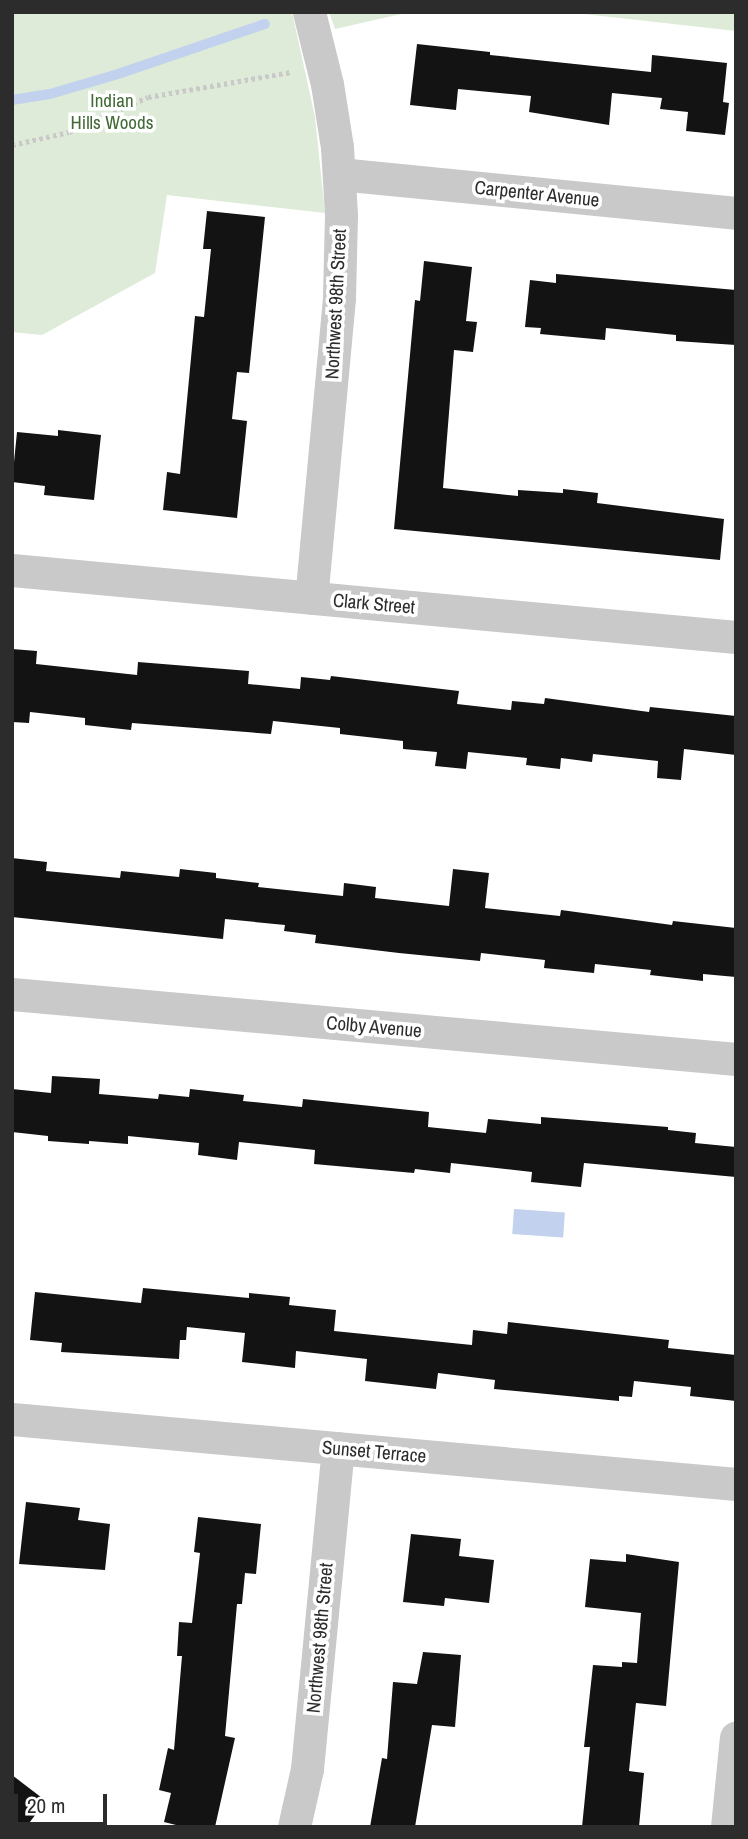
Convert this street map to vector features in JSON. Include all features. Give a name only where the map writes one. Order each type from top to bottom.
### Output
[{"type":"street","name":"Northwest 98th Street","points":[[309,12],[327,84],[339,174],[340,298],[311,598]]},
{"type":"street","name":"Carpenter Avenue","points":[[339,174],[736,213]]},
{"type":"street","name":"Clark Street","points":[[12,570],[736,637]]},
{"type":"street","name":"Colby Avenue","points":[[12,994],[736,1059]]},
{"type":"street","name":"Sunset Terrace","points":[[12,1419],[736,1484]]},
{"type":"street","name":"Northwest 98th Street","points":[[294,1827],[307,1769],[338,1448]]},
{"type":"street","points":[[727,1827],[736,1737]]},
{"type":"path","points":[[12,145],[69,132],[148,97],[293,71]]},
{"type":"green space","name":"Indian Hills Woods","points":[[12,12],[292,12],[315,117],[325,213],[167,195],[155,273],[42,335],[12,332]]},
{"type":"green space","points":[[329,12],[410,12],[335,29]]},
{"type":"green space","points":[[566,12],[736,12],[736,31]]},
{"type":"water","points":[[514,1209],[565,1213],[563,1237],[512,1234]]},
{"type":"building","points":[[417,44],[490,52],[490,55],[651,72],[652,55],[727,63],[723,102],[729,103],[725,135],[686,131],[688,112],[660,109],[662,98],[612,93],[609,125],[529,112],[531,96],[458,89],[456,110],[410,105]]},
{"type":"building","points":[[207,211],[265,217],[249,373],[237,372],[232,419],[247,421],[237,518],[163,510],[167,472],[180,474],[195,316],[204,317],[211,249],[203,249]]},
{"type":"building","points":[[424,261],[472,267],[466,321],[477,322],[473,352],[454,350],[443,488],[518,496],[518,490],[563,493],[563,489],[598,493],[597,503],[724,519],[720,560],[394,529],[415,300],[420,301]]},
{"type":"building","points":[[556,274],[736,290],[736,345],[676,341],[676,335],[606,328],[605,340],[540,334],[541,328],[525,327],[530,280],[556,283]]},
{"type":"building","points":[[58,430],[101,435],[94,500],[44,495],[45,486],[12,482],[17,432],[58,436]]},
{"type":"building","points":[[12,649],[37,651],[36,664],[137,675],[138,662],[249,671],[248,684],[300,689],[301,677],[330,680],[331,676],[459,691],[457,704],[511,710],[512,701],[544,704],[545,698],[649,712],[650,707],[736,716],[736,755],[684,749],[681,780],[657,778],[658,761],[593,754],[592,762],[561,758],[560,769],[526,765],[527,758],[468,752],[466,769],[435,766],[437,752],[403,749],[403,741],[340,734],[340,728],[273,721],[271,734],[132,723],[131,730],[85,725],[85,718],[30,712],[29,723],[12,722]]},
{"type":"building","points":[[12,858],[47,862],[46,871],[120,878],[121,871],[179,877],[180,869],[216,873],[216,878],[259,883],[258,887],[343,896],[344,883],[376,887],[375,898],[449,906],[453,869],[489,873],[485,908],[560,916],[561,910],[672,925],[673,921],[736,928],[736,977],[703,974],[703,981],[650,975],[651,970],[595,964],[594,973],[544,968],[545,960],[481,953],[480,961],[399,953],[315,943],[316,935],[284,931],[285,925],[225,919],[223,939],[12,917]]},
{"type":"building","points":[[52,1076],[100,1079],[99,1094],[158,1099],[159,1094],[189,1097],[190,1089],[244,1095],[243,1101],[302,1107],[303,1099],[429,1112],[428,1127],[486,1133],[488,1119],[541,1124],[541,1117],[668,1127],[668,1130],[696,1133],[695,1143],[736,1147],[736,1177],[584,1163],[581,1187],[531,1182],[532,1172],[451,1163],[450,1173],[415,1169],[414,1173],[314,1164],[315,1150],[239,1142],[237,1160],[198,1155],[199,1143],[128,1136],[128,1144],[89,1141],[89,1144],[48,1141],[48,1136],[12,1132],[12,1089],[51,1093]]},
{"type":"building","points":[[143,1288],[249,1298],[249,1293],[290,1297],[289,1305],[336,1310],[334,1331],[472,1345],[473,1330],[507,1334],[508,1322],[669,1340],[668,1348],[736,1355],[736,1401],[690,1396],[691,1387],[634,1381],[632,1397],[619,1396],[619,1401],[494,1389],[495,1380],[438,1373],[436,1389],[365,1381],[367,1359],[296,1351],[295,1368],[242,1362],[245,1333],[187,1327],[186,1340],[180,1340],[179,1359],[61,1352],[62,1343],[30,1340],[35,1292],[141,1303]]},
{"type":"building","points":[[26,1502],[80,1508],[78,1520],[110,1524],[105,1570],[19,1564]]},
{"type":"building","points":[[198,1517],[261,1524],[256,1574],[245,1573],[242,1604],[237,1604],[225,1736],[235,1738],[215,1827],[184,1827],[164,1822],[171,1793],[159,1790],[168,1748],[174,1750],[182,1656],[177,1656],[179,1622],[192,1623],[200,1553],[194,1552]]},
{"type":"building","points":[[411,1534],[461,1539],[459,1556],[494,1560],[489,1603],[445,1598],[444,1606],[403,1602]]},
{"type":"building","points":[[626,1554],[679,1562],[666,1706],[636,1703],[629,1771],[644,1773],[639,1827],[582,1827],[590,1747],[584,1747],[593,1665],[622,1667],[622,1662],[637,1663],[641,1613],[585,1607],[590,1559],[626,1562]]},
{"type":"building","points":[[423,1652],[461,1655],[455,1727],[432,1725],[415,1827],[370,1827],[382,1758],[387,1759],[393,1682],[417,1684]]},
{"type":"building","points":[[12,1775],[46,1801],[26,1827],[12,1827]]},
{"type":"waterway","points":[[12,100],[50,94],[118,74],[265,24]]}]
